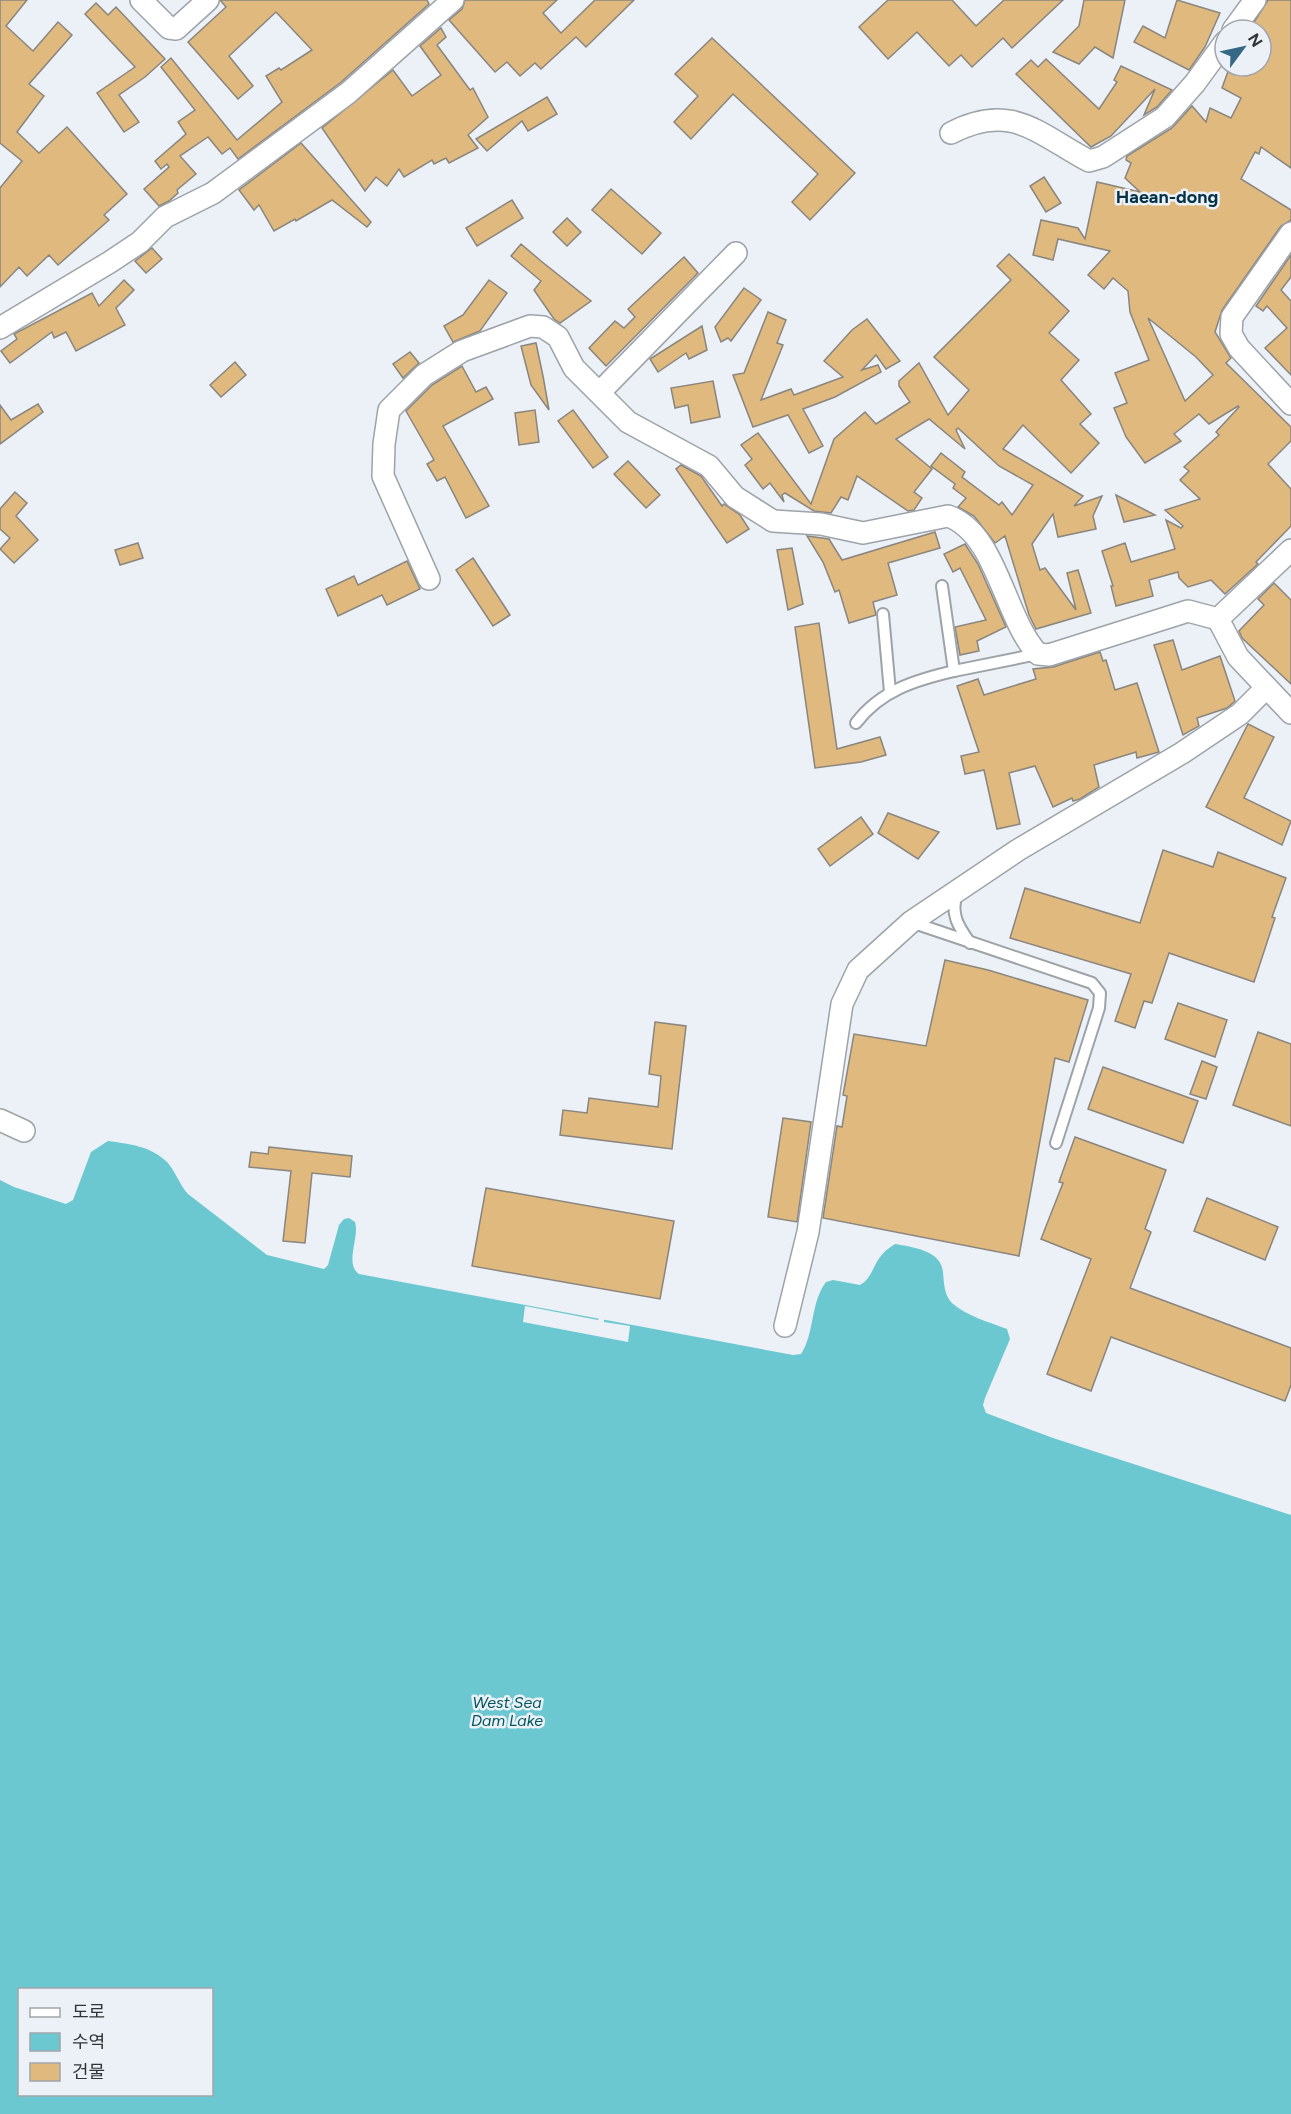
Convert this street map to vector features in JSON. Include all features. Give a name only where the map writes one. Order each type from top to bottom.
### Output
[{"type":"street","points":[[141,0],[169,28],[176,29],[208,0]]},
{"type":"street","points":[[0,328],[140,242],[165,217],[213,193],[348,93],[453,0]]},
{"type":"street","points":[[1242,18],[1255,0]]},
{"type":"street","points":[[951,133],[982,120],[1013,120],[1089,161],[1165,117],[1195,84],[1213,59]]},
{"type":"street","points":[[1291,232],[1232,317],[1231,334],[1239,348],[1291,404]]},
{"type":"street","points":[[600,392],[736,253]]},
{"type":"street","points":[[429,579],[383,476],[384,444],[389,410],[424,375],[462,351],[530,326],[543,327],[558,337],[574,368],[628,422],[709,466],[735,497],[773,521],[820,524],[863,533],[948,516],[960,520],[980,542],[1008,604],[1031,647],[1038,654],[1049,655],[1188,610],[1218,619],[1238,657],[1291,713]]},
{"type":"street","points":[[1218,619],[1291,550]]},
{"type":"street","points":[[784,1326],[808,1232],[842,1004],[858,970],[911,922],[1072,816],[1182,753],[1240,714],[1266,688]]},
{"type":"street","points":[[0,1120],[24,1131]]},
{"type":"lane","points":[[942,586],[954,671]]},
{"type":"lane","points":[[883,614],[890,692]]},
{"type":"lane","points":[[856,723],[876,701],[890,692],[925,678],[1038,654]]},
{"type":"lane","points":[[958,890],[953,905],[956,924],[970,943]]},
{"type":"lane","points":[[911,922],[1092,983],[1100,993],[1100,1008],[1056,1143]]},
{"type":"water","name":"West Sea Dam Lake","points":[[108,1141],[124,1143],[154,1152],[161,1157],[173,1170],[188,1194],[267,1255],[324,1269],[328,1265],[339,1225],[344,1219],[349,1218],[355,1222],[356,1235],[352,1257],[355,1270],[359,1274],[793,1355],[801,1354],[805,1346],[817,1299],[826,1282],[833,1280],[860,1285],[869,1277],[887,1249],[895,1244],[917,1248],[931,1254],[941,1265],[946,1293],[952,1303],[971,1315],[1007,1329],[1010,1339],[985,1398],[983,1405],[986,1413],[1053,1438],[1291,1515],[1291,2114],[0,2114],[0,1180],[66,1204],[73,1200],[91,1152]]},
{"type":"pier","points":[[525,1306],[598,1320],[599,1318],[604,1319],[604,1322],[630,1326],[628,1342],[523,1322]]},
{"type":"building","points":[[0,0],[27,0],[6,26],[33,51],[58,22],[72,35],[29,84],[44,96],[17,132],[39,153],[67,127],[127,194],[104,215],[109,220],[58,265],[49,255],[27,276],[19,267],[0,287],[0,188],[22,161],[0,143]]},
{"type":"building","points":[[220,0],[427,0],[429,4],[340,83],[238,159],[230,148],[222,154],[208,137],[180,156],[196,174],[177,190],[178,193],[169,201],[159,206],[144,189],[169,167],[167,164],[161,169],[155,161],[186,134],[178,122],[195,110],[161,67],[171,58],[237,140],[282,102],[266,76],[279,68],[281,70],[312,50],[276,12],[229,56],[253,86],[238,99],[188,42],[226,7]]},
{"type":"building","points":[[465,0],[557,0],[543,13],[561,33],[595,0],[634,0],[586,47],[576,37],[541,69],[535,63],[520,76],[507,62],[495,72],[449,20],[462,9]]},
{"type":"building","points":[[888,0],[952,0],[976,26],[1004,0],[1063,0],[1012,48],[1003,38],[972,67],[961,55],[949,66],[917,32],[888,59],[859,27]]},
{"type":"building","points":[[1084,0],[1125,0],[1113,58],[1095,47],[1079,64],[1053,52],[1079,26]]},
{"type":"building","points":[[1177,0],[1220,13],[1218,18],[1213,18],[1213,29],[1205,47],[1189,70],[1134,42],[1143,26],[1165,38]]},
{"type":"building","points":[[1268,0],[1291,0],[1291,168],[1261,147],[1259,154],[1255,152],[1241,179],[1291,210],[1291,220],[1281,226],[1222,310],[1215,332],[1231,358],[1226,363],[1291,427],[1291,441],[1268,464],[1291,489],[1291,526],[1256,562],[1258,564],[1225,594],[1211,580],[1188,587],[1179,578],[1178,572],[1149,580],[1153,596],[1116,606],[1111,586],[1113,586],[1102,551],[1125,543],[1131,562],[1175,549],[1166,520],[1181,528],[1183,526],[1165,510],[1200,499],[1180,480],[1189,471],[1184,467],[1219,435],[1216,432],[1239,407],[1209,424],[1199,414],[1174,434],[1181,441],[1145,463],[1126,437],[1114,408],[1127,403],[1115,373],[1149,360],[1130,312],[1128,291],[1113,278],[1104,289],[1088,275],[1110,251],[1058,239],[1053,260],[1033,255],[1041,220],[1078,228],[1085,239],[1097,182],[1140,192],[1125,178],[1131,163],[1126,160],[1127,156],[1172,128],[1192,106],[1206,122],[1210,108],[1231,118],[1241,98],[1222,88],[1226,78],[1273,78],[1273,18],[1257,18]],"holes":[[[1148,318],[1196,357],[1213,375],[1185,401]]]},
{"type":"building","points":[[96,3],[108,15],[116,7],[165,59],[145,77],[119,95],[139,122],[124,132],[97,93],[135,67],[85,14]]},
{"type":"building","points":[[441,28],[446,37],[437,45],[470,90],[473,88],[488,117],[468,135],[478,148],[449,163],[446,158],[434,164],[432,160],[404,177],[399,169],[387,186],[376,177],[365,191],[322,128],[393,70],[412,96],[441,75],[420,46]]},
{"type":"building","points":[[712,38],[855,173],[810,220],[792,202],[818,174],[733,94],[691,139],[674,122],[698,96],[675,74]]},
{"type":"building","points":[[1046,59],[1099,109],[1117,82],[1114,80],[1121,66],[1172,90],[1157,107],[1144,115],[1155,89],[1111,136],[1091,147],[1016,74],[1031,60],[1038,67]]},
{"type":"building","points":[[547,97],[557,114],[528,131],[522,121],[487,151],[476,139]]},
{"type":"building","points":[[301,143],[371,222],[367,227],[332,200],[274,231],[259,205],[254,210],[239,190]]},
{"type":"building","points":[[1044,177],[1061,203],[1046,212],[1030,186]]},
{"type":"building","points":[[611,189],[661,233],[642,254],[592,210]]},
{"type":"building","points":[[512,200],[523,218],[477,246],[466,228]]},
{"type":"building","points":[[567,218],[581,232],[567,246],[553,232]]},
{"type":"building","points":[[521,244],[591,301],[560,323],[554,319],[534,290],[541,281],[511,256]]},
{"type":"building","points":[[152,248],[162,259],[146,273],[135,261]]},
{"type":"building","points":[[1009,254],[1069,311],[1049,333],[1079,360],[1061,380],[1091,414],[1080,424],[1099,443],[1071,473],[1023,425],[1003,449],[1083,496],[1074,506],[1102,496],[1093,516],[1096,529],[1058,537],[1053,514],[1032,544],[1040,570],[1045,568],[1076,610],[1067,573],[1078,570],[1091,613],[1036,629],[1029,615],[1005,536],[995,543],[974,516],[958,507],[966,498],[953,488],[955,484],[931,466],[941,453],[965,472],[962,477],[999,505],[1002,502],[1012,515],[1033,485],[999,466],[958,428],[956,430],[965,449],[929,419],[896,439],[932,469],[914,492],[922,498],[914,510],[908,511],[857,476],[848,500],[841,497],[831,513],[814,511],[785,493],[782,495],[784,502],[770,483],[763,489],[745,465],[752,459],[741,445],[758,433],[811,504],[834,439],[865,412],[876,424],[910,402],[899,386],[899,381],[919,363],[948,415],[969,390],[934,357],[1011,280],[997,266]]},
{"type":"building","points":[[1291,255],[1291,277],[1281,290],[1291,301],[1291,375],[1265,348],[1287,328],[1267,306],[1263,311],[1256,306]]},
{"type":"building","points":[[684,257],[698,273],[606,366],[589,348],[615,321],[624,328],[635,317],[628,309]]},
{"type":"building","points":[[124,280],[134,290],[116,308],[125,325],[76,351],[66,332],[54,338],[52,332],[10,363],[1,351],[17,339],[14,334],[92,293],[99,306]]},
{"type":"building","points":[[489,280],[507,293],[480,331],[453,342],[444,326],[463,315]]},
{"type":"building","points":[[744,288],[761,300],[731,341],[728,338],[721,342],[715,327]]},
{"type":"building","points":[[768,312],[786,320],[777,343],[783,345],[761,400],[791,389],[794,395],[843,377],[824,361],[852,330],[867,319],[900,361],[886,369],[876,355],[862,370],[878,365],[881,372],[835,397],[803,409],[823,446],[809,453],[788,415],[753,427],[733,375],[744,373]]},
{"type":"building","points":[[702,326],[707,350],[689,359],[686,353],[658,372],[650,359]]},
{"type":"building","points":[[536,343],[549,410],[531,385],[521,346]]},
{"type":"building","points":[[410,352],[419,363],[403,378],[393,364]]},
{"type":"building","points":[[235,362],[246,375],[221,397],[210,385]]},
{"type":"building","points":[[462,366],[476,392],[486,387],[493,399],[443,426],[489,506],[466,518],[445,477],[437,481],[427,464],[434,460],[406,411],[432,385]]},
{"type":"building","points":[[713,381],[720,417],[691,423],[688,405],[675,408],[671,388]]},
{"type":"building","points":[[38,404],[43,412],[0,444],[0,405],[11,420]]},
{"type":"building","points":[[535,410],[539,442],[519,445],[515,413]]},
{"type":"building","points":[[573,410],[608,457],[593,468],[558,421]]},
{"type":"building","points":[[628,461],[660,495],[646,508],[614,474]]},
{"type":"building","points":[[681,465],[701,476],[722,506],[724,504],[740,515],[749,529],[727,543],[676,469]]},
{"type":"building","points":[[15,492],[27,503],[16,516],[38,540],[14,563],[0,549],[10,538],[0,529],[0,509]]},
{"type":"building","points":[[1116,495],[1155,515],[1124,522]]},
{"type":"building","points":[[935,532],[940,548],[888,563],[897,595],[873,602],[876,615],[849,623],[839,590],[835,592],[823,562],[807,536],[829,539],[842,560]]},
{"type":"building","points":[[138,543],[143,558],[120,565],[115,550]]},
{"type":"building","points":[[965,544],[978,564],[1006,627],[977,641],[979,651],[960,655],[955,627],[986,620],[960,568],[953,572],[944,554]]},
{"type":"building","points":[[792,548],[803,604],[788,610],[777,550]]},
{"type":"building","points":[[473,558],[510,615],[493,626],[456,570]]},
{"type":"building","points":[[407,561],[420,589],[387,605],[382,595],[338,616],[326,589],[354,576],[358,585]]},
{"type":"building","points":[[1274,583],[1291,600],[1291,684],[1242,638],[1239,631],[1264,605],[1258,599]]},
{"type":"building","points":[[819,623],[837,749],[880,737],[886,755],[861,762],[815,768],[795,627]]},
{"type":"building","points":[[1173,640],[1182,670],[1220,656],[1235,701],[1227,708],[1197,718],[1199,726],[1183,735],[1154,645]]},
{"type":"building","points":[[1100,652],[1103,661],[1106,660],[1115,690],[1137,683],[1159,752],[1137,758],[1136,752],[1094,765],[1099,787],[1080,799],[1073,801],[1072,798],[1053,807],[1035,766],[1009,773],[1020,824],[997,829],[984,770],[965,774],[961,756],[979,752],[957,686],[978,679],[984,695],[1036,679],[1033,669],[1053,667]]},
{"type":"building","points":[[1248,724],[1274,737],[1244,798],[1291,821],[1282,845],[1206,807]]},
{"type":"building","points":[[888,813],[939,832],[918,859],[878,833]]},
{"type":"building","points":[[861,817],[873,834],[830,866],[818,849]]},
{"type":"building","points":[[1163,850],[1213,867],[1218,852],[1286,878],[1272,917],[1275,918],[1254,982],[1169,953],[1152,1003],[1144,1001],[1135,1028],[1115,1021],[1131,974],[1010,938],[1025,888],[1140,923]]},
{"type":"building","points":[[945,960],[988,970],[1088,1000],[1069,1062],[1055,1058],[1019,1256],[823,1218],[837,1126],[842,1127],[847,1096],[843,1095],[854,1034],[926,1046]]},
{"type":"building","points":[[1178,1003],[1227,1020],[1215,1057],[1165,1039]]},
{"type":"building","points":[[655,1022],[686,1026],[672,1149],[560,1135],[563,1110],[587,1113],[589,1098],[658,1107],[661,1076],[649,1074]]},
{"type":"building","points":[[1258,1032],[1291,1044],[1291,1126],[1233,1105]]},
{"type":"building","points":[[1202,1061],[1217,1067],[1206,1099],[1190,1094]]},
{"type":"building","points":[[1103,1067],[1198,1101],[1183,1143],[1088,1109]]},
{"type":"building","points":[[783,1118],[811,1122],[797,1222],[768,1217]]},
{"type":"building","points":[[1075,1137],[1166,1170],[1145,1229],[1151,1232],[1130,1288],[1291,1348],[1291,1385],[1285,1401],[1111,1337],[1091,1391],[1047,1374],[1091,1259],[1041,1239],[1063,1183],[1059,1182]]},
{"type":"building","points":[[269,1147],[352,1156],[350,1177],[312,1173],[305,1243],[283,1241],[291,1171],[249,1167],[251,1152],[268,1154]]},
{"type":"building","points":[[486,1188],[674,1221],[660,1299],[472,1266]]},
{"type":"building","points":[[1207,1198],[1278,1227],[1265,1260],[1194,1231]]},
{"type":"district","name":"Haean-dong","points":[[1167,197]]}]
